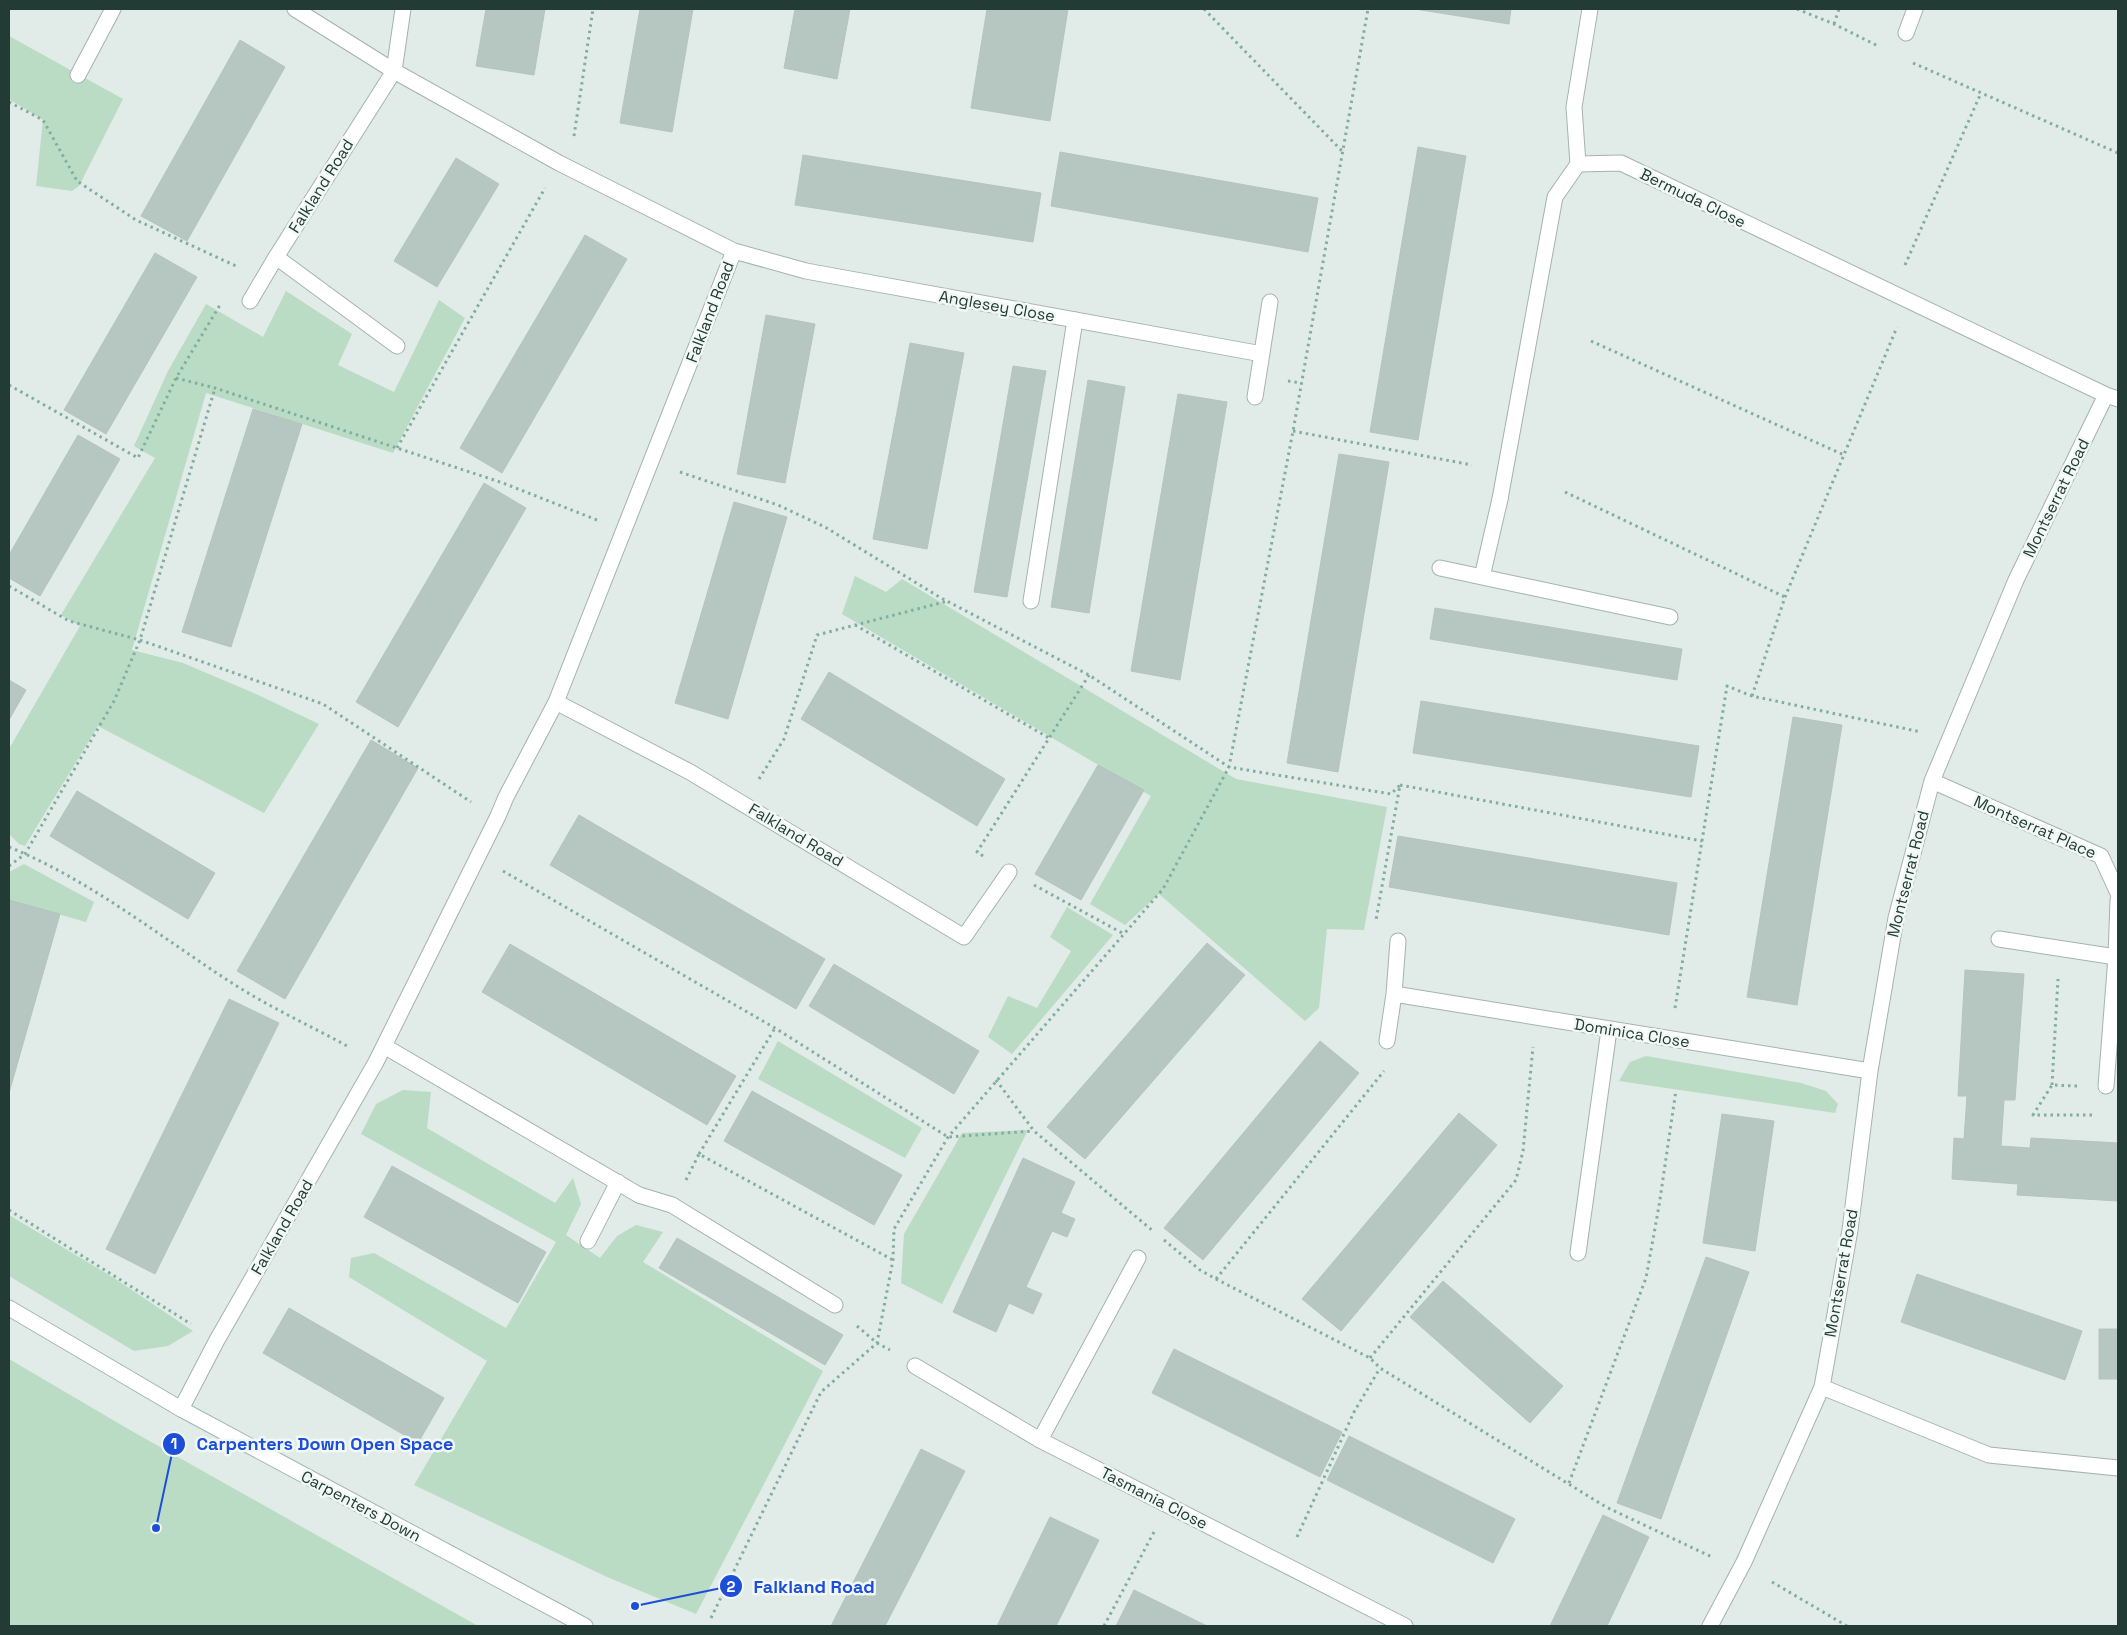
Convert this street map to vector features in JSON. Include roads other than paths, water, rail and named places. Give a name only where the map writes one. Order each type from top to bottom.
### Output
[{"type":"street","points":[[78,75],[113,9]]},
{"type":"street","name":"Falkland Road","points":[[181,1409],[217,1340],[376,1062],[506,797],[556,702],[734,251],[559,163],[394,71],[295,9]]},
{"type":"street","name":"Falkland Road","points":[[250,301],[394,71],[403,9]]},
{"type":"street","points":[[1482,578],[1500,499],[1555,197],[1578,164],[1574,107],[1590,9]]},
{"type":"street","points":[[1906,34],[1915,9]]},
{"type":"street","name":"Bermuda Close","points":[[1578,164],[1621,163],[2112,397]]},
{"type":"street","name":"Anglesey Close","points":[[734,251],[806,271],[1262,354]]},
{"type":"street","points":[[276,257],[397,346]]},
{"type":"street","points":[[1255,396],[1270,302]]},
{"type":"street","points":[[1031,601],[1075,320]]},
{"type":"street","name":"Montserrat Road","points":[[1710,1626],[1744,1562],[1822,1386],[1850,1230],[1870,1071],[1896,918],[1932,781],[2016,580],[2112,397]]},
{"type":"street","points":[[1440,568],[1670,617]]},
{"type":"street","name":"Falkland Road","points":[[556,702],[690,772],[964,936],[1009,872]]},
{"type":"street","name":"Montserrat Place","points":[[1932,781],[2102,856],[2118,893]]},
{"type":"street","points":[[2106,1086],[2116,957],[2118,900]]},
{"type":"street","points":[[1999,939],[2116,957]]},
{"type":"street","points":[[1387,1040],[1394,994],[1398,941]]},
{"type":"street","name":"Dominica Close","points":[[1394,994],[1870,1071]]},
{"type":"street","points":[[1578,1253],[1609,1030]]},
{"type":"street","points":[[384,1046],[639,1195],[672,1205],[835,1305]]},
{"type":"street","points":[[588,1241],[618,1182]]},
{"type":"street","points":[[1040,1440],[1138,1258]]},
{"type":"street","name":"Carpenters Down","points":[[9,1308],[181,1409],[585,1626]]},
{"type":"street","name":"Tasmania Close","points":[[916,1366],[1040,1440],[1399,1625]]},
{"type":"street","points":[[1822,1386],[1989,1455],[2118,1468]]},
{"type":"place","name":"Carpenters Down Open Space","points":[[156,1528]]},
{"type":"place","name":"Falkland Road","points":[[635,1606]]}]
